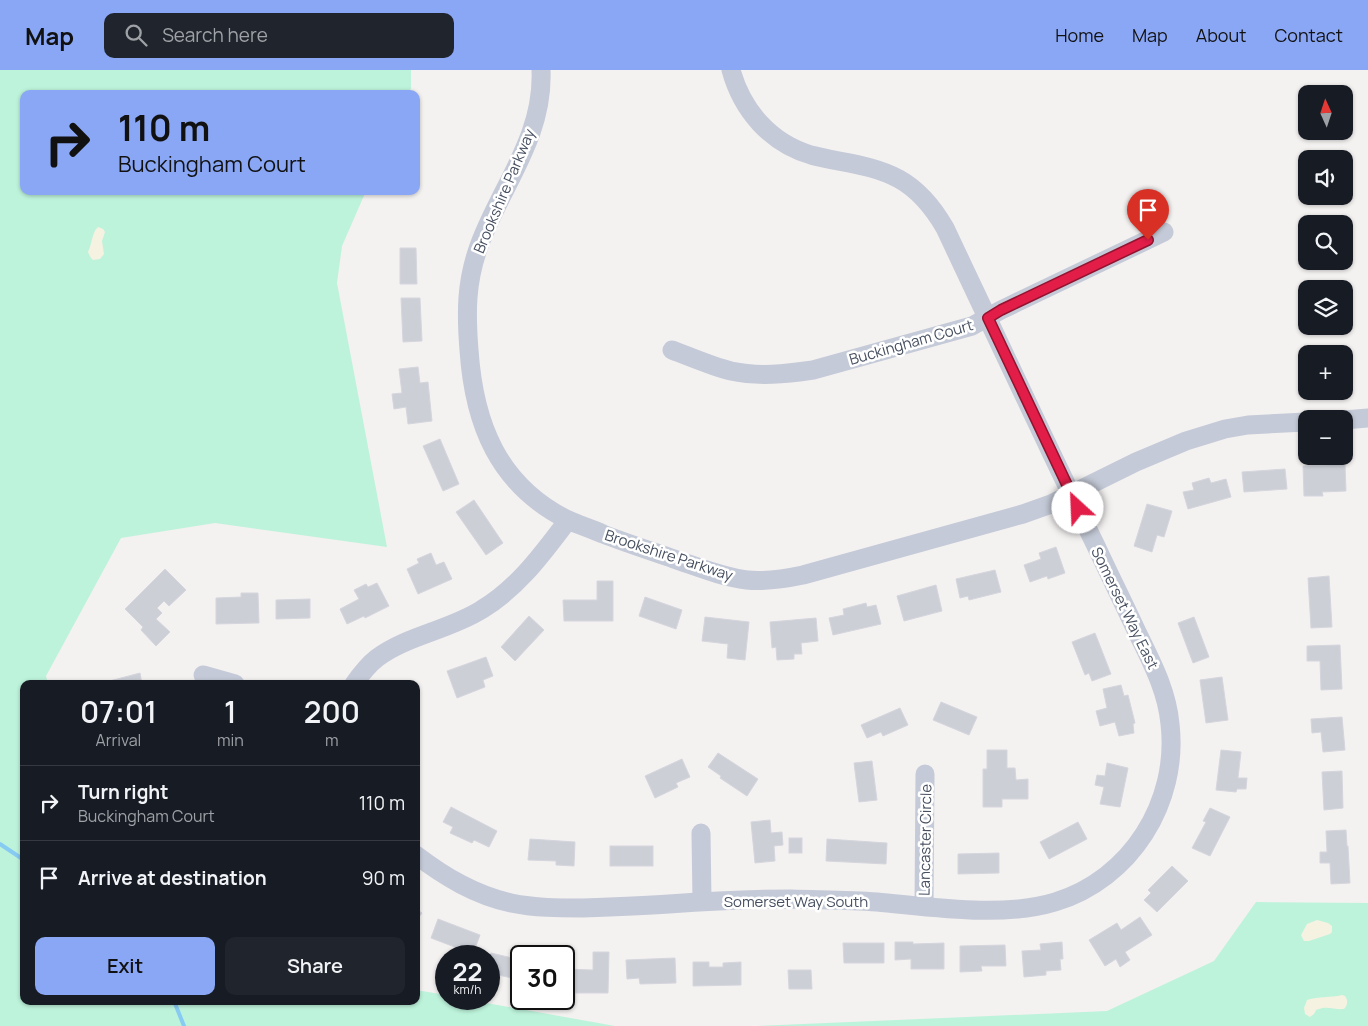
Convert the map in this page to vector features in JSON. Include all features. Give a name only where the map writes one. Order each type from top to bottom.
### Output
[{"type":"street","name":"Brookshire Parkway","points":[[541,70],[536,114],[529,138],[521,160],[485,231],[472,269],[468,286],[468,347],[473,390],[478,410],[489,441],[498,457],[507,470],[528,492],[568,520],[710,572],[746,580],[781,580],[1023,514],[1051,504],[1164,449],[1203,435],[1248,425],[1298,422]]},
{"type":"street","name":"Somerset Way East","points":[[731,70],[748,110],[773,135],[800,151],[858,164],[886,172],[900,179],[932,207],[945,228],[1152,662],[1163,690],[1168,707],[1172,742],[1170,771],[1153,819]]},
{"type":"street","name":"Buckingham Court","points":[[672,350],[731,371],[766,374],[813,370],[972,326],[1001,310],[1164,232]]},
{"type":"street","points":[[1353,419],[1368,418]]},
{"type":"street","points":[[357,680],[368,666],[387,652],[458,623],[496,600],[523,576],[568,520]]},
{"type":"street","points":[[203,675],[221,680]]},
{"type":"street","name":"Lancaster Circle","points":[[924,906],[925,774]]},
{"type":"street","name":"Somerset Way South","points":[[420,858],[440,873],[468,888],[504,901],[550,908],[761,899],[830,900],[995,910],[1023,909],[1053,903],[1070,897],[1096,883],[1125,860],[1140,842],[1153,819]]},
{"type":"street","points":[[701,833],[702,901]]},
{"type":"green space","points":[[0,70],[411,70],[410,90],[20,90],[20,195],[364,195],[342,246],[337,283],[387,547],[215,523],[121,538],[46,676],[47,680],[20,680],[20,1005],[420,1005],[420,991],[435,993],[435,1010],[500,1010],[500,1005],[510,1007],[510,1010],[526,1010],[615,1026],[0,1026]]},
{"type":"green space","points":[[1256,902],[1368,903],[1368,1026],[757,1026],[1107,1011],[1214,961]]},
{"type":"sand","points":[[98,227],[105,232],[102,241],[104,254],[100,259],[93,260],[88,252],[94,232]]},
{"type":"sand","points":[[1317,920],[1332,926],[1332,932],[1309,941],[1304,941],[1301,935],[1307,924]]},
{"type":"sand","points":[[1345,996],[1347,1001],[1344,1009],[1324,1008],[1316,1010],[1310,1017],[1305,1014],[1304,1008],[1307,1000]]},
{"type":"building","points":[[400,248],[416,248],[417,284],[400,284]]},
{"type":"building","points":[[401,298],[420,298],[422,341],[403,342]]},
{"type":"building","points":[[418,367],[420,383],[428,382],[432,421],[408,424],[406,407],[394,409],[392,394],[402,393],[399,369]]},
{"type":"building","points":[[440,439],[459,484],[443,491],[423,446]]},
{"type":"building","points":[[1345,465],[1346,491],[1322,492],[1323,496],[1304,496],[1303,466]]},
{"type":"building","points":[[1285,469],[1287,489],[1244,492],[1242,472]]},
{"type":"building","points":[[1209,478],[1211,483],[1226,479],[1231,497],[1188,509],[1183,492],[1194,490],[1192,483]]},
{"type":"building","points":[[474,500],[503,543],[486,555],[456,512]]},
{"type":"building","points":[[1147,504],[1172,511],[1164,537],[1157,535],[1152,552],[1134,546]]},
{"type":"building","points":[[1056,547],[1065,573],[1048,579],[1047,576],[1030,582],[1024,565],[1041,559],[1039,553]]},
{"type":"building","points":[[431,553],[436,565],[444,562],[452,579],[418,594],[407,569],[419,563],[417,559]]},
{"type":"building","points":[[165,569],[186,590],[169,606],[164,601],[157,608],[162,613],[156,619],[170,632],[156,646],[141,630],[143,627],[125,609]]},
{"type":"building","points":[[995,570],[1001,592],[969,600],[968,596],[960,598],[956,579]]},
{"type":"building","points":[[1329,576],[1332,627],[1311,628],[1308,578]]},
{"type":"building","points":[[597,581],[613,581],[613,621],[564,621],[563,600],[597,600]]},
{"type":"building","points":[[377,583],[389,606],[365,618],[364,616],[347,624],[340,609],[359,599],[354,590],[366,584],[368,587]]},
{"type":"building","points":[[936,585],[942,611],[904,621],[897,596]]},
{"type":"building","points":[[241,593],[258,593],[259,623],[216,624],[216,598],[241,597]]},
{"type":"building","points":[[645,597],[682,610],[676,629],[639,616]]},
{"type":"building","points":[[310,599],[310,618],[276,619],[276,600]]},
{"type":"building","points":[[866,603],[867,607],[876,605],[881,624],[833,635],[829,618],[844,615],[843,609]]},
{"type":"building","points":[[529,616],[544,630],[515,661],[501,647]]},
{"type":"building","points":[[705,617],[749,622],[745,660],[727,658],[728,644],[702,641]]},
{"type":"building","points":[[1194,617],[1209,657],[1193,663],[1178,623]]},
{"type":"building","points":[[816,618],[818,641],[801,643],[802,654],[794,654],[794,659],[777,660],[776,647],[772,648],[770,622]]},
{"type":"building","points":[[1095,633],[1111,674],[1092,681],[1089,673],[1085,675],[1072,642]]},
{"type":"building","points":[[1340,645],[1342,689],[1321,690],[1320,661],[1307,661],[1307,646]]},
{"type":"building","points":[[486,657],[493,676],[483,680],[485,687],[457,698],[447,671]]},
{"type":"building","points":[[140,673],[141,680],[113,680]]},
{"type":"building","points":[[1222,677],[1228,720],[1206,723],[1200,680]]},
{"type":"building","points":[[1121,685],[1124,696],[1128,695],[1135,723],[1133,724],[1134,733],[1119,736],[1115,722],[1100,726],[1096,711],[1107,708],[1103,689]]},
{"type":"building","points":[[941,702],[977,717],[969,735],[933,720]]},
{"type":"building","points":[[900,708],[908,725],[883,736],[881,732],[867,738],[861,725]]},
{"type":"building","points":[[1342,717],[1345,750],[1323,752],[1321,732],[1312,733],[1311,719]]},
{"type":"building","points":[[987,750],[1007,750],[1007,768],[1015,768],[1016,780],[1028,779],[1028,799],[1002,799],[1002,807],[983,807],[983,769],[987,769]]},
{"type":"building","points":[[1221,750],[1241,752],[1238,778],[1247,778],[1246,789],[1237,789],[1236,792],[1216,790]]},
{"type":"building","points":[[718,753],[758,779],[747,796],[720,778],[721,776],[708,767]]},
{"type":"building","points":[[682,759],[690,777],[676,783],[678,787],[655,798],[645,776]]},
{"type":"building","points":[[872,761],[877,800],[859,802],[854,763]]},
{"type":"building","points":[[1107,763],[1128,768],[1120,807],[1100,804],[1104,787],[1095,785],[1097,775],[1105,776]]},
{"type":"building","points":[[1342,771],[1343,808],[1324,810],[1322,772]]},
{"type":"building","points":[[451,807],[497,831],[489,847],[474,840],[472,843],[450,833],[453,827],[443,822]]},
{"type":"building","points":[[1210,808],[1230,817],[1210,856],[1192,848],[1206,822],[1203,821]]},
{"type":"building","points":[[770,820],[771,833],[782,832],[783,845],[774,846],[775,861],[755,863],[751,822]]},
{"type":"building","points":[[1078,822],[1087,839],[1049,859],[1040,842]]},
{"type":"building","points":[[1346,830],[1350,883],[1331,884],[1330,863],[1320,863],[1320,852],[1327,852],[1326,831]]},
{"type":"building","points":[[789,838],[802,838],[802,853],[789,853]]},
{"type":"building","points":[[530,839],[575,842],[574,866],[556,865],[556,861],[528,860]]},
{"type":"building","points":[[827,839],[887,843],[886,864],[826,861]]},
{"type":"building","points":[[610,846],[653,846],[653,866],[610,866]]},
{"type":"building","points":[[999,853],[999,873],[958,874],[958,854]]},
{"type":"building","points":[[1172,866],[1188,881],[1157,912],[1144,900],[1151,893],[1148,890]]},
{"type":"building","points":[[1140,917],[1152,935],[1125,952],[1130,960],[1120,967],[1116,959],[1105,966],[1089,940],[1117,923],[1121,930]]},
{"type":"building","points":[[438,919],[480,935],[476,945],[449,945],[431,938]]},
{"type":"building","points":[[895,942],[913,942],[913,944],[944,943],[944,969],[911,969],[911,959],[895,960]]},
{"type":"building","points":[[1062,942],[1063,959],[1060,959],[1061,970],[1046,971],[1046,975],[1024,977],[1022,951],[1041,950],[1040,944]]},
{"type":"building","points":[[843,943],[884,943],[884,963],[844,963]]},
{"type":"building","points":[[1005,945],[1006,966],[981,966],[982,971],[960,972],[960,946]]},
{"type":"building","points":[[593,952],[609,952],[608,993],[575,993],[575,969],[593,970]]},
{"type":"building","points":[[500,955],[510,957],[510,978],[500,975]]},
{"type":"building","points":[[675,958],[676,983],[640,984],[639,978],[627,979],[626,960]]},
{"type":"building","points":[[693,962],[709,962],[709,967],[723,967],[723,963],[741,962],[741,985],[693,986]]},
{"type":"building","points":[[788,970],[811,970],[812,989],[789,989]]},
{"type":"waterway","points":[[0,844],[20,857]]},
{"type":"waterway","points":[[176,1005],[184,1026]]},
{"type":"route","points":[[1078,508],[988,318],[1148,240]]}]
